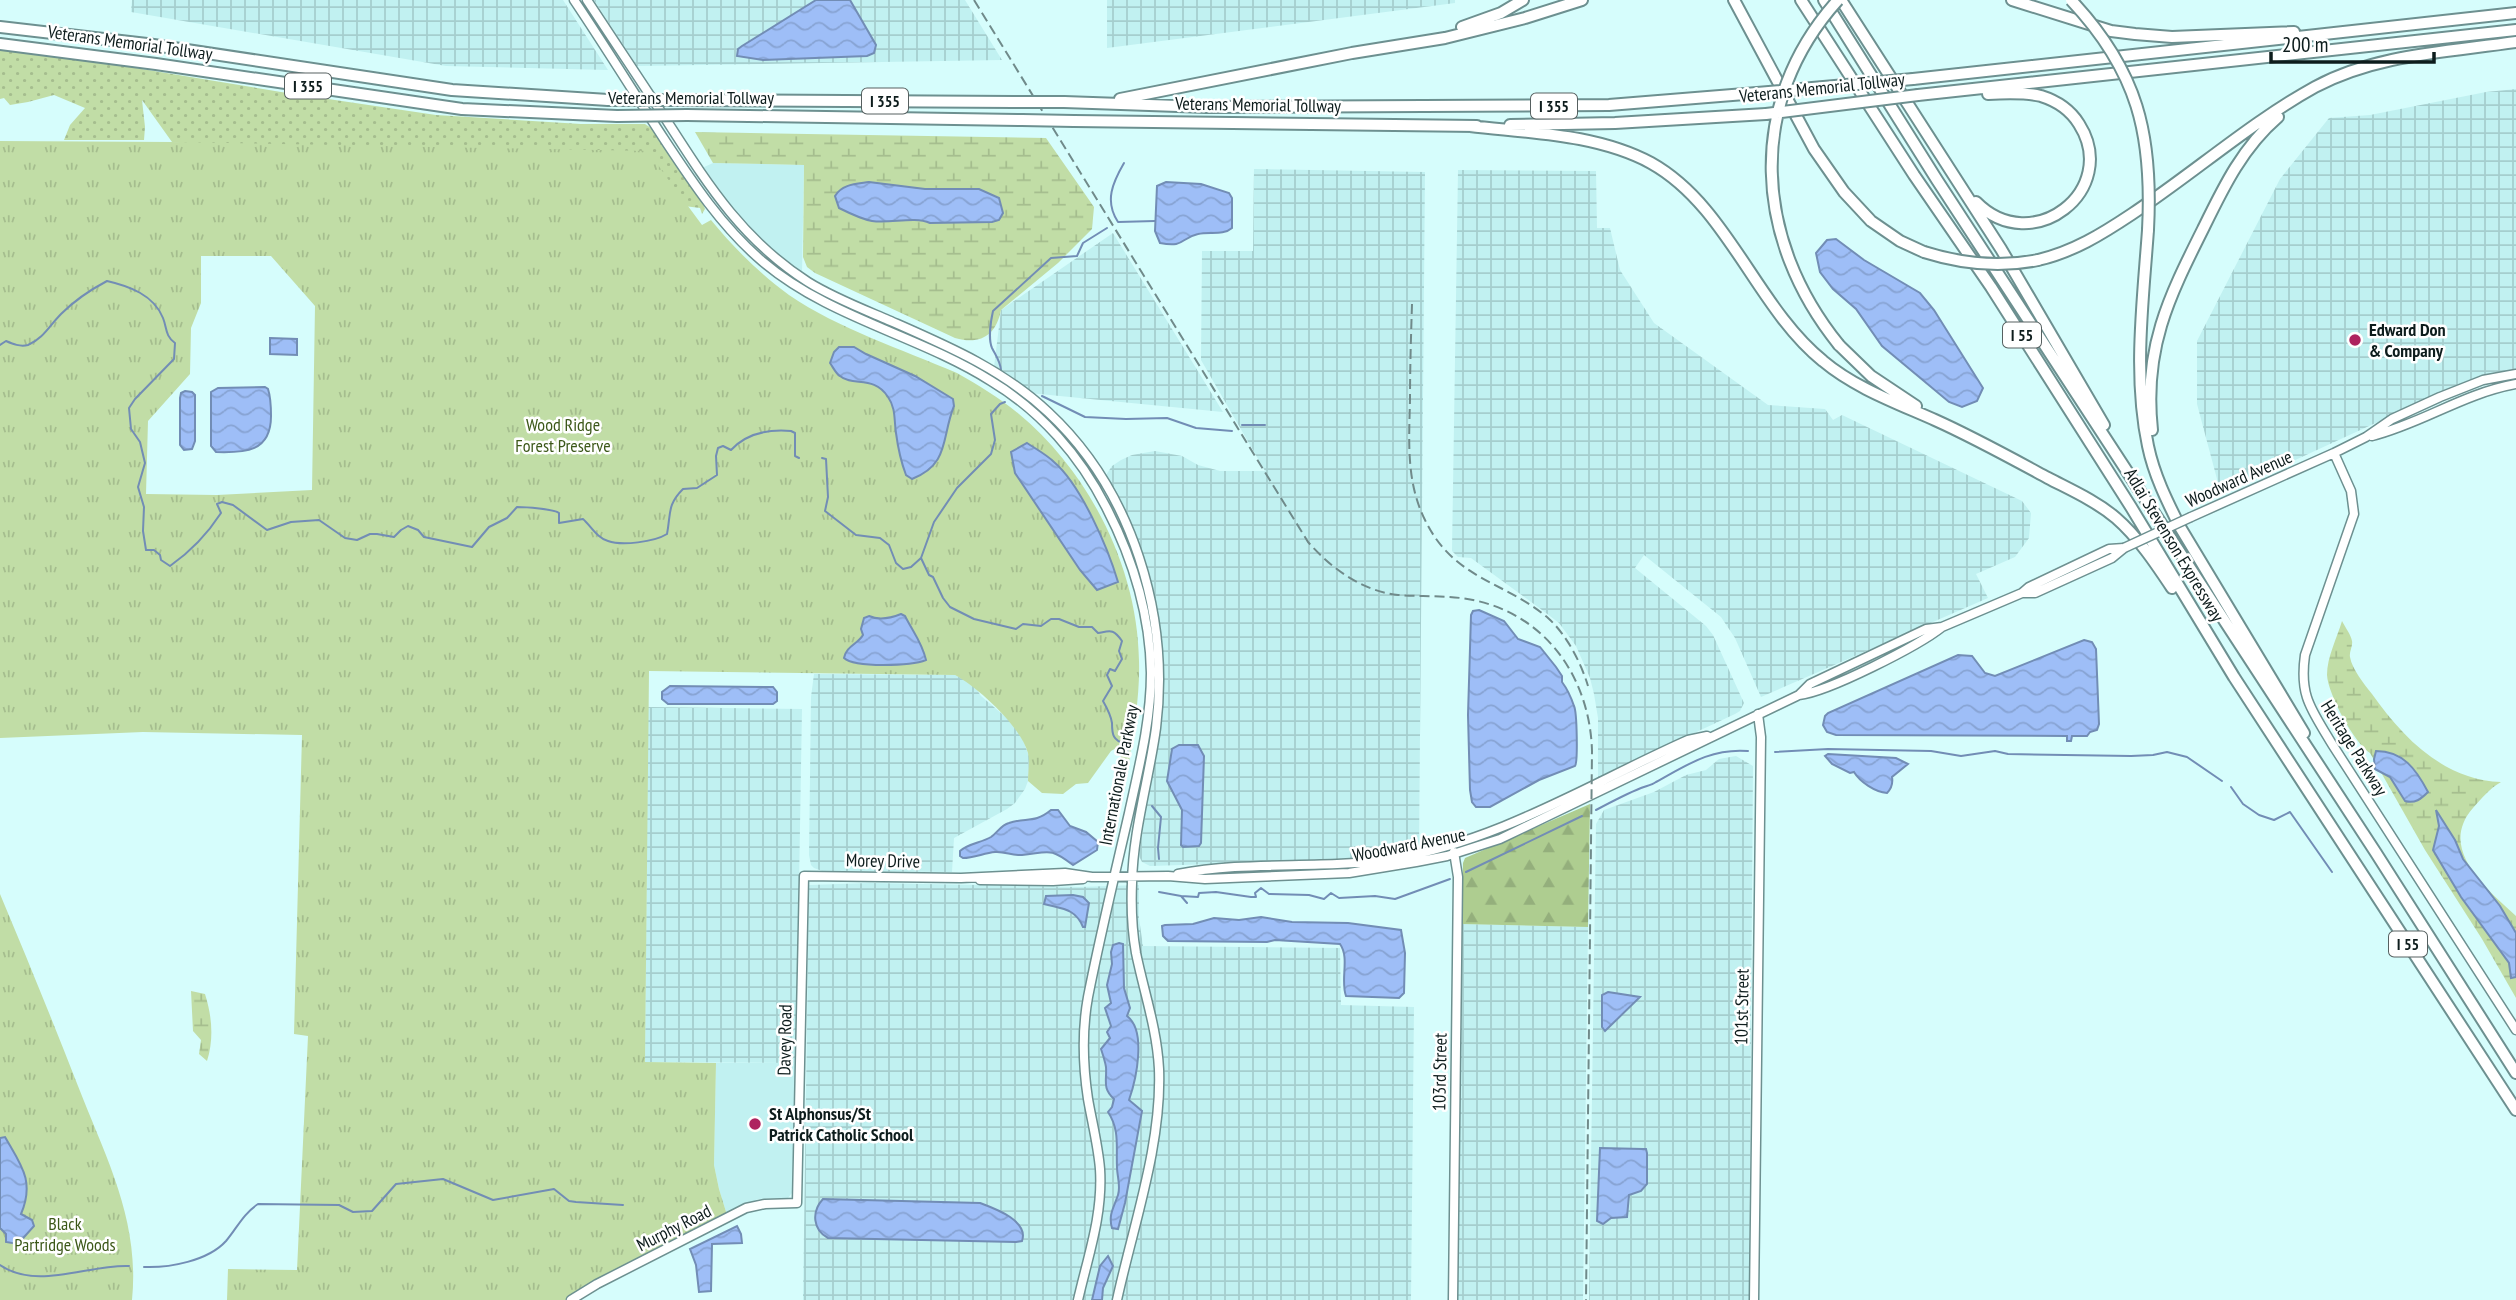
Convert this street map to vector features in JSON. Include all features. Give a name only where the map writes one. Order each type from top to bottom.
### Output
[{"type":"highway","points":[[1095,103],[1352,53],[1468,26],[1501,13],[1523,0]]},
{"type":"highway","points":[[1352,53],[1446,38],[1582,0]]},
{"type":"highway","points":[[1734,0],[1814,149],[1844,192],[1863,213],[1900,241],[1924,252],[1948,260],[1983,265],[2038,260],[2071,250],[2105,232],[2154,200],[2267,117],[2317,87],[2374,64],[2516,42]]},
{"type":"highway","name":"Adlai Stevenson Expressway","points":[[1801,0],[1914,175],[2003,305],[2131,507],[2234,677],[2516,1110]]},
{"type":"highway","name":"Adlai Stevenson Expressway","points":[[1824,0],[1937,180],[2376,853],[2516,1073]]},
{"type":"highway","points":[[1951,428],[1871,376],[1839,345],[1812,308],[1792,272],[1780,236],[1771,167],[1773,127],[1799,56],[1820,20],[1840,0],[2008,260],[2082,384],[2146,501]]},
{"type":"highway","points":[[2012,0],[2111,31],[2135,34],[2172,37],[2286,31],[2311,35]]},
{"type":"highway","points":[[2071,0],[2105,41],[2124,75],[2137,105],[2143,128],[2149,168],[2148,230],[2141,320],[2141,393],[2148,447],[2158,477],[2180,527],[2376,853]]},
{"type":"highway","name":"Veterans Memorial Tollway","points":[[0,27],[147,44],[452,90],[608,100],[1063,102],[1206,107],[1609,105],[1913,79],[2516,13]]},
{"type":"highway","name":"Veterans Memorial Tollway","points":[[0,44],[462,109],[617,116],[1471,126],[1615,123],[1766,114],[2516,30]]},
{"type":"highway","points":[[2180,527],[2159,465],[2151,418],[2153,361],[2163,314],[2216,202],[2239,161],[2269,125],[2317,87]]},
{"type":"highway","points":[[1922,95],[2017,93],[2050,100],[2071,113],[2082,130],[2089,152],[2088,172],[2077,197],[2060,213],[2036,223],[2008,222],[1984,210],[1975,201],[1926,133]]},
{"type":"highway","points":[[1471,126],[1578,139],[1631,153],[1650,163],[1686,190],[1703,207],[1796,335],[1814,354],[1848,379],[1951,428],[2098,505],[2116,518],[2160,569],[2234,677]]},
{"type":"street","name":"Internationale Parkway","points":[[574,0],[705,200],[746,247],[790,282],[826,304],[970,368],[1014,398],[1059,437],[1089,475],[1119,533],[1136,576],[1146,620],[1150,668],[1148,718],[1086,1018],[1085,1069],[1099,1154],[1100,1192],[1094,1243],[1078,1300]]},
{"type":"street","name":"Internationale Parkway","points":[[587,0],[724,206],[759,244],[783,265],[822,290],[981,362],[1023,391],[1064,428],[1096,470],[1125,522],[1151,599],[1160,672],[1156,728],[1132,877],[1134,940],[1154,1027],[1159,1084],[1153,1143],[1117,1300]]},
{"type":"street","name":"Woodward Avenue","points":[[1116,878],[1168,876],[1205,879],[1349,873],[1500,839],[1688,751],[1714,735],[1799,695],[1810,684],[1927,629],[1942,627],[2022,593],[2035,593],[2112,558],[2124,548],[2334,453],[2366,437],[2392,419],[2448,393],[2483,380],[2516,374]]},
{"type":"street","name":"Woodward Avenue","points":[[2366,437],[2394,430],[2470,396],[2516,384]]},
{"type":"street","points":[[1014,398],[1023,391]]},
{"type":"street","name":"Heritage Parkway","points":[[2334,453],[2351,491],[2354,514],[2305,655],[2305,698],[2516,1030]]},
{"type":"street","name":"101st Street","points":[[1754,1300],[1760,737],[1758,714]]},
{"type":"street","name":"103rd Street","points":[[1453,1300],[1458,877],[1454,850]]},
{"type":"street","name":"Morey Drive","points":[[804,876],[961,878],[1065,873],[1116,878]]},
{"type":"street","name":"Davey Road","points":[[797,1203],[804,876]]},
{"type":"street","name":"Murphy Road","points":[[571,1300],[746,1208],[765,1204],[797,1203]]},
{"type":"shaded area","points":[[132,0],[563,0],[608,70],[446,66],[131,12]]},
{"type":"shaded area","points":[[594,0],[965,0],[1002,60],[637,66]]},
{"type":"shaded area","points":[[1107,0],[1455,0],[1455,3],[1107,48]]},
{"type":"shaded area","points":[[2516,89],[2516,370],[2456,386],[2221,494],[2197,404],[2197,341],[2280,179],[2329,118],[2370,115],[2486,92]]},
{"type":"shaded area","points":[[713,163],[804,165],[802,273],[755,236],[722,198],[702,168]]},
{"type":"shaded area","points":[[1254,169],[1425,172],[1419,850],[1349,860],[1150,866],[1142,862],[1139,856],[1161,709],[1163,669],[1159,623],[1144,557],[1106,475],[1112,466],[1121,460],[1155,451],[1182,456],[1198,465],[1220,471],[1265,471],[1201,360],[1202,251],[1253,251]]},
{"type":"shaded area","points":[[1458,170],[1596,171],[1597,228],[1610,228],[1620,270],[1654,323],[1768,405],[1825,409],[1833,420],[1842,415],[2022,501],[2031,513],[2029,538],[2015,557],[1976,574],[1988,598],[1761,697],[1735,638],[1721,617],[1644,555],[1635,568],[1706,626],[1713,635],[1744,703],[1735,714],[1598,778],[1598,718],[1594,694],[1576,646],[1559,623],[1471,558],[1458,557],[1452,551]]},
{"type":"shaded area","points":[[1113,233],[1223,412],[1029,393],[994,367],[1001,310]]},
{"type":"shaded area","points":[[814,674],[955,675],[973,684],[981,696],[1008,719],[1022,737],[1029,756],[1025,789],[1007,809],[954,838],[952,872],[822,871],[811,865],[811,697]]},
{"type":"shaded area","points":[[648,707],[802,709],[796,1063],[645,1062]]},
{"type":"shaded area","points":[[1736,756],[1753,766],[1749,1300],[1589,1300],[1596,824],[1604,810],[1654,792],[1686,775],[1706,770],[1719,759]]},
{"type":"shaded area","points":[[870,883],[1079,887],[1139,885],[1139,918],[1143,946],[1340,948],[1341,1005],[1414,1007],[1411,1300],[803,1300],[809,885]]},
{"type":"shaded area","points":[[1461,924],[1588,927],[1583,1300],[1457,1300]]},
{"type":"shaded area","name":"St Alphonsus/St Patrick Catholic School","points":[[716,1063],[796,1063],[795,1189],[788,1198],[758,1199],[727,1215],[714,1165]]},
{"type":"green space","points":[[0,49],[69,57],[436,115],[581,124],[645,124],[654,130],[705,209],[702,214],[700,208],[172,142],[142,100],[144,140],[64,140],[70,125],[85,108],[54,95],[10,105],[4,98],[0,99]]},
{"type":"green space","points":[[695,132],[1046,138],[1094,207],[1092,229],[1058,263],[1001,310],[995,326],[986,336],[972,340],[955,338],[807,267],[803,257],[804,165],[713,163]]},
{"type":"green space","name":"Wood Ridge Forest Preserve","points":[[0,141],[649,151],[702,225],[711,220],[748,260],[789,295],[849,328],[957,373],[1019,414],[1044,438],[1068,465],[1105,525],[1130,592],[1139,661],[1139,686],[1129,762],[1122,761],[1118,747],[1111,751],[1088,783],[1076,784],[1063,794],[1042,793],[1028,781],[1028,753],[1017,732],[987,699],[955,675],[649,671],[645,1062],[716,1063],[714,1165],[727,1215],[565,1300],[227,1300],[228,1269],[297,1270],[308,1036],[294,1034],[302,735],[143,732],[0,738]],"holes":[[[201,256],[271,256],[315,306],[312,490],[217,495],[146,494],[148,421],[190,374],[191,328],[201,303]]]},
{"type":"green space","points":[[2342,621],[2351,639],[2350,657],[2356,671],[2411,741],[2443,765],[2461,774],[2501,782],[2473,808],[2463,823],[2460,838],[2463,853],[2480,881],[2516,916],[2516,998],[2425,850],[2370,753],[2350,729],[2337,705],[2328,683],[2327,668]]},
{"type":"green space","points":[[1590,804],[1588,927],[1461,924],[1465,858]]},
{"type":"green space","name":"Black Partridge Woods","points":[[0,894],[110,1164],[126,1216],[131,1243],[132,1300],[0,1300]]},
{"type":"green space","points":[[191,991],[205,994],[211,1019],[207,1061],[199,1054],[201,1040],[193,1031]]},
{"type":"water","points":[[816,0],[850,0],[876,45],[874,53],[867,56],[763,60],[737,56],[738,49],[742,46]]},
{"type":"water","points":[[869,182],[925,189],[979,189],[999,198],[1003,213],[999,220],[992,222],[879,222],[864,219],[839,208],[835,196],[841,189]]},
{"type":"water","points":[[1166,182],[1201,184],[1229,193],[1232,198],[1232,228],[1224,232],[1198,234],[1178,243],[1160,243],[1155,231],[1157,186]]},
{"type":"water","points":[[1836,239],[1864,260],[1920,293],[1934,310],[1983,388],[1977,401],[1962,407],[1949,402],[1882,346],[1856,309],[1833,289],[1820,272],[1816,253],[1827,240]]},
{"type":"water","points":[[270,338],[297,339],[297,355],[270,354]]},
{"type":"water","points":[[839,347],[854,347],[915,376],[953,399],[954,406],[939,458],[924,473],[912,479],[906,475],[888,397],[876,386],[845,379],[830,363]]},
{"type":"water","points":[[265,387],[269,392],[271,409],[270,428],[266,437],[254,448],[246,451],[216,452],[211,446],[211,392],[218,388]]},
{"type":"water","points":[[185,391],[195,395],[195,441],[192,449],[184,450],[180,445],[180,398]]},
{"type":"water","points":[[1027,443],[1051,459],[1074,486],[1108,552],[1118,582],[1097,590],[1080,570],[1015,473],[1011,452]]},
{"type":"water","points":[[1479,610],[1504,621],[1518,639],[1540,647],[1562,676],[1562,682],[1574,706],[1576,727],[1575,766],[1539,780],[1490,807],[1476,807],[1472,802],[1470,790],[1468,715],[1471,615],[1473,611]]},
{"type":"water","points":[[901,614],[905,616],[917,637],[926,660],[884,665],[859,663],[844,658],[847,651],[863,635],[861,629],[864,618],[885,618]]},
{"type":"water","points":[[2084,640],[2092,642],[2096,649],[2099,724],[2097,730],[2087,736],[2072,736],[2071,741],[2067,741],[2067,736],[1836,735],[1827,732],[1823,725],[1828,713],[1958,655],[1972,656],[1985,673],[1995,676]]},
{"type":"water","points":[[670,686],[773,687],[777,692],[777,701],[773,704],[668,704],[662,699],[662,692]]},
{"type":"water","points":[[1179,745],[1198,745],[1204,756],[1199,846],[1181,845],[1182,810],[1167,781],[1172,749]]},
{"type":"water","points":[[2376,751],[2394,754],[2408,763],[2428,792],[2418,800],[2405,801],[2390,777],[2375,769]]},
{"type":"water","points":[[1825,756],[1896,758],[1908,764],[1892,777],[1892,785],[1887,793],[1868,786],[1854,772],[1850,773],[1832,764]]},
{"type":"water","points":[[1051,810],[1058,810],[1070,826],[1086,832],[1098,842],[1097,850],[1073,865],[1059,855],[1049,852],[1019,855],[995,852],[967,858],[960,856],[960,851],[964,848],[991,837],[1006,824],[1035,819]]},
{"type":"water","points":[[2436,810],[2455,840],[2463,859],[2500,906],[2516,933],[2516,977],[2511,978],[2509,963],[2461,897],[2433,850],[2439,826]]},
{"type":"water","points":[[1046,896],[1083,897],[1089,903],[1085,927],[1072,913],[1044,904]]},
{"type":"water","points":[[1261,917],[1292,922],[1348,923],[1401,930],[1405,953],[1404,993],[1399,998],[1346,996],[1344,956],[1340,944],[1275,940],[1168,941],[1163,936],[1162,926],[1165,925],[1193,924],[1214,918],[1239,920]]},
{"type":"water","points":[[1123,944],[1124,988],[1130,1008],[1127,1016],[1137,1033],[1138,1044],[1137,1069],[1129,1100],[1142,1111],[1118,1229],[1112,1228],[1111,1219],[1119,1188],[1116,1132],[1108,1112],[1114,1099],[1106,1088],[1106,1067],[1101,1049],[1110,1038],[1107,1032],[1111,1026],[1105,1008],[1111,1003],[1107,985],[1113,945]]},
{"type":"water","points":[[1608,992],[1640,997],[1605,1031],[1602,1027],[1602,995]]},
{"type":"water","points":[[5,1137],[21,1165],[26,1183],[27,1192],[21,1214],[32,1220],[34,1226],[18,1244],[6,1242],[6,1234],[0,1228],[0,1138]]},
{"type":"water","points":[[1600,1148],[1646,1149],[1647,1153],[1647,1184],[1641,1191],[1629,1195],[1627,1217],[1611,1218],[1603,1224],[1597,1221]]},
{"type":"water","points":[[823,1199],[980,1203],[1002,1212],[1016,1222],[1021,1227],[1022,1241],[828,1238],[819,1230],[815,1220]]},
{"type":"water","points":[[737,1226],[742,1243],[712,1244],[711,1291],[699,1292],[696,1265],[690,1249]]},
{"type":"water","points":[[1108,1256],[1113,1266],[1103,1288],[1102,1300],[1092,1300],[1100,1266]]},
{"type":"waterway","points":[[1124,163],[1116,177],[1111,199],[1111,207],[1118,222],[1155,221]]},
{"type":"waterway","points":[[1001,370],[990,340],[993,311],[1051,258],[1077,256],[1083,243],[1107,228]]},
{"type":"waterway","points":[[0,345],[6,341],[28,345],[42,335],[71,305],[107,281],[140,293],[154,303],[163,318],[168,335],[175,343],[174,359],[129,408],[131,429],[140,442],[145,463],[138,487],[144,507],[143,531],[146,550],[154,550],[161,560],[170,566],[210,528],[221,513],[217,504],[222,502],[233,505],[267,530],[291,522],[319,520],[345,538],[357,540],[370,534],[394,537],[408,526],[418,530],[424,537],[472,547],[489,527],[507,518],[517,507],[539,508],[559,513],[559,523],[583,519],[597,535],[608,541],[646,541],[667,534],[672,505],[683,489],[697,488],[717,475],[718,448],[723,446],[731,450],[758,433],[791,431],[795,433],[795,456],[799,458]]},
{"type":"waterway","points":[[1042,396],[1085,417],[1167,418],[1196,428],[1232,431]]},
{"type":"waterway","points":[[822,458],[826,459],[828,497],[825,511],[856,535],[880,538],[889,545],[896,563],[903,569],[911,567],[921,558],[934,522],[957,488],[991,454],[995,440],[991,414],[1005,402]]},
{"type":"waterway","points":[[1242,425],[1265,425]]},
{"type":"waterway","points":[[921,558],[950,607],[974,619],[1016,629],[1023,624],[1041,626],[1051,619],[1059,619],[1079,627],[1092,627],[1098,633],[1114,632],[1122,641],[1119,651],[1122,659],[1115,671],[1110,669],[1107,675],[1112,686],[1103,701],[1111,718],[1114,736],[1125,744],[1129,755]]},
{"type":"waterway","points":[[1775,752],[1828,749],[1931,751],[1961,756],[1995,751],[2008,754],[2131,756],[2167,752],[2187,757],[2222,781]]},
{"type":"waterway","points":[[1596,810],[1700,759],[1722,752],[1748,751]]},
{"type":"waterway","points":[[2231,787],[2243,804],[2259,815],[2274,820],[2290,812],[2332,872]]},
{"type":"waterway","points":[[1152,806],[1161,817],[1159,859]]},
{"type":"waterway","points":[[1466,872],[1582,816]]},
{"type":"waterway","points":[[1181,896],[1198,897],[1199,893],[1216,892],[1256,897],[1255,893],[1261,888],[1269,894],[1309,895],[1324,899],[1331,893],[1339,898],[1375,896],[1395,899],[1450,879]]},
{"type":"waterway","points":[[1159,892],[1181,896],[1187,903]]},
{"type":"waterway","points":[[144,1267],[176,1264],[209,1254],[226,1241],[258,1204],[339,1205],[353,1212],[372,1211],[396,1184],[443,1179],[493,1200],[554,1189],[569,1201],[623,1205]]},
{"type":"waterway","points":[[0,1265],[30,1276],[129,1266]]},
{"type":"railway","points":[[974,0],[1308,542],[1338,570],[1372,589],[1398,595],[1464,598],[1499,608],[1523,620],[1543,635],[1560,654],[1573,676],[1583,699],[1592,751],[1586,1300]]},
{"type":"railway","points":[[1412,304],[1410,461],[1414,491],[1425,520],[1437,540],[1465,568],[1532,606],[1555,625],[1572,650],[1588,686]]},
{"type":"place","name":"Edward Don & Company","points":[[2355,340]]},
{"type":"place","name":"St Alphonsus/St Patrick Catholic School","points":[[755,1124]]}]
